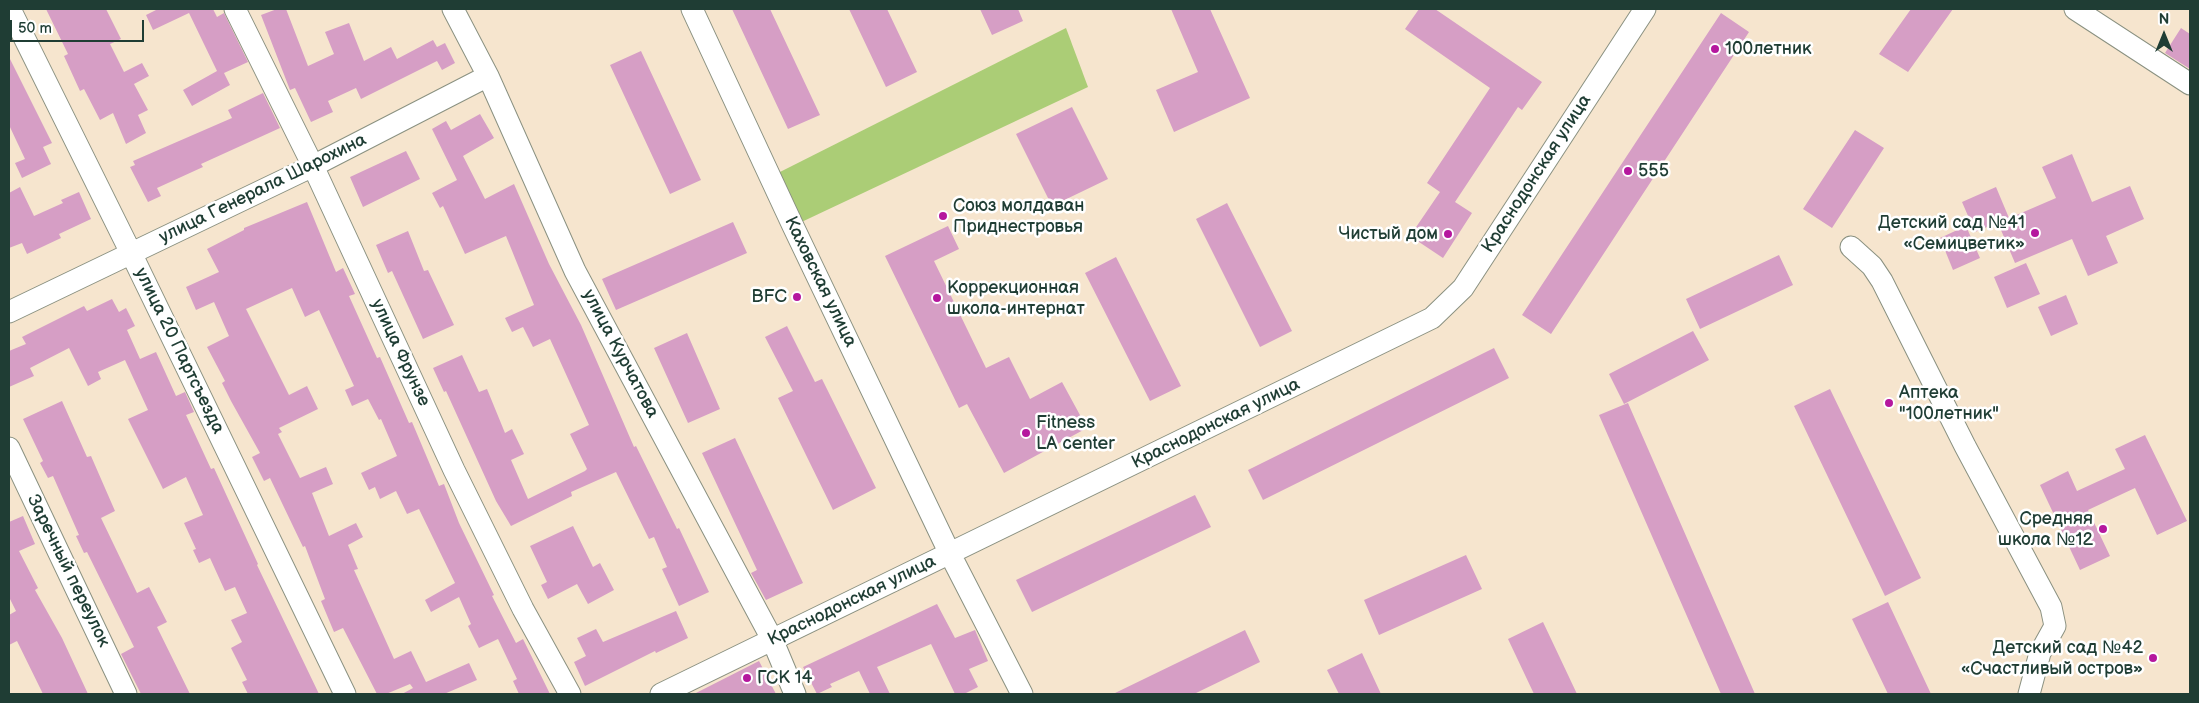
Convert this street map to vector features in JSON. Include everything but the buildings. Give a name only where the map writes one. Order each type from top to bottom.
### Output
[{"type":"street","name":"улица 20 Партсъезда","points":[[10,9],[131,253],[344,694]]},
{"type":"street","name":"улица Фрунзе","points":[[235,9],[313,166],[454,470],[523,609],[570,694]]},
{"type":"street","name":"улица Курчатова","points":[[453,9],[488,76],[575,270],[772,640],[795,694]]},
{"type":"street","name":"Каховская улица","points":[[692,9],[793,226],[950,554],[1022,694]]},
{"type":"street","name":"Краснодонская улица","points":[[662,694],[1432,318],[1463,288],[1645,9]]},
{"type":"street","points":[[2075,9],[2190,84]]},
{"type":"street","name":"улица Генерала Шарохина","points":[[9,312],[313,166],[488,76]]},
{"type":"street","points":[[1851,247],[1872,266],[1882,281],[1965,446],[2051,608],[2054,626],[2040,654],[2030,694]]},
{"type":"street","name":"Заречный переулок","points":[[9,448],[126,694]]},
{"type":"green space","points":[[1066,28],[1088,87],[793,226],[770,177]]},
{"type":"place","name":"100летник","points":[[1715,49]]},
{"type":"place","name":"555","points":[[1628,171]]},
{"type":"place","name":"Союз молдаван Приднестровья","points":[[943,216]]},
{"type":"place","name":"Детский сад №41 «Семицветик»","points":[[2035,233]]},
{"type":"place","name":"Чистый дом","points":[[1448,234]]},
{"type":"place","name":"BFC","points":[[797,297]]},
{"type":"place","name":"Коррекционная школа-интернат","points":[[937,298]]},
{"type":"place","name":"Аптека \"100летник\"","points":[[1889,403]]},
{"type":"place","name":"Fitness LA center","points":[[1026,433]]},
{"type":"place","name":"Средняя школа №12","points":[[2103,529]]},
{"type":"place","name":"Детский сад №42 «Счастливый остров»","points":[[2153,658]]},
{"type":"place","name":"ГСК 14","points":[[747,678]]}]
